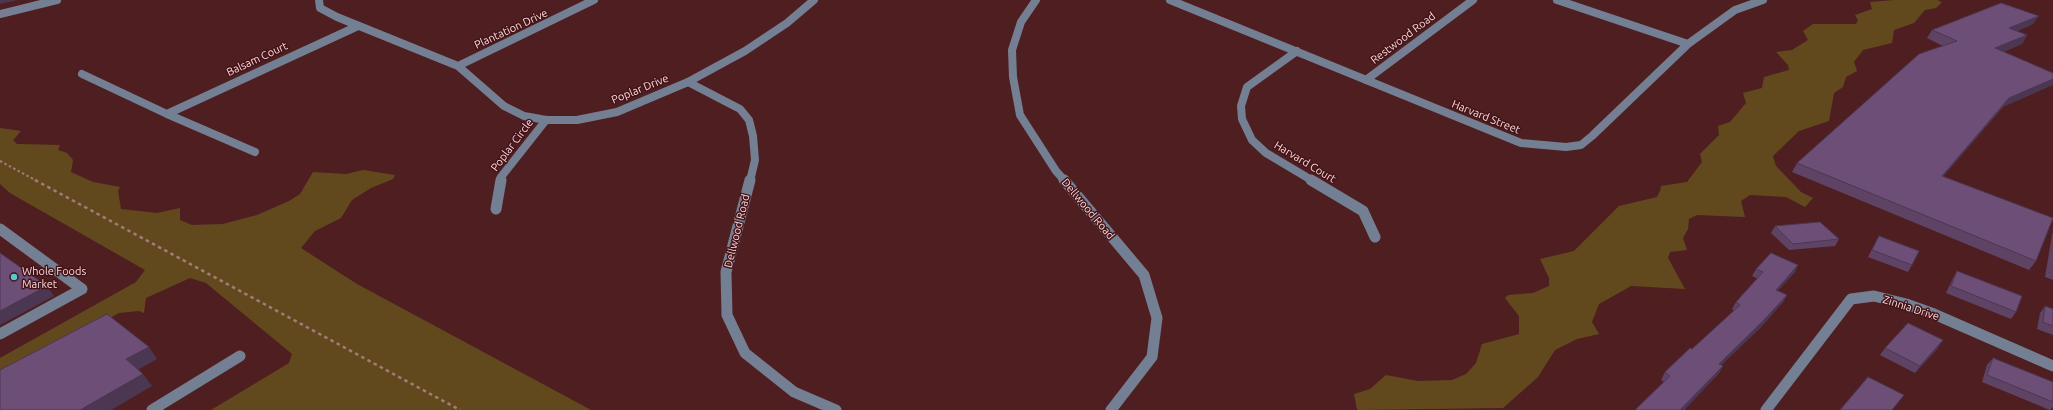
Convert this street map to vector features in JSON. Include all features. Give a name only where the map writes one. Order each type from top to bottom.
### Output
[{"type":"street","points":[[0,14],[57,0]]},
{"type":"street","name":"Poplar Drive","points":[[319,0],[320,8],[358,26],[458,66],[504,106],[524,116],[546,120],[577,120],[617,112],[688,82],[745,51],[787,24],[814,0]]},
{"type":"street","name":"Plantation Drive","points":[[458,66],[498,48],[594,0]]},
{"type":"street","name":"Dellwood Road","points":[[1036,0],[1021,22],[1012,50],[1013,77],[1020,115],[1056,171],[1144,275],[1157,318],[1152,357],[1111,410]]},
{"type":"street","name":"Harvard Street","points":[[1170,0],[1521,143],[1566,147],[1581,145],[1592,136],[1688,44],[1735,10],[1763,0]]},
{"type":"street","name":"Restwood Road","points":[[1366,80],[1473,0]]},
{"type":"street","points":[[1557,0],[1688,44]]},
{"type":"street","name":"Balsam Court","points":[[167,114],[358,26]]},
{"type":"street","name":"Harvard Court","points":[[1297,51],[1247,87],[1241,106],[1242,119],[1252,140],[1266,153],[1363,211],[1375,238]]},
{"type":"street","points":[[82,74],[167,114],[255,152]]},
{"type":"street","name":"Dellwood Road","points":[[688,82],[740,109],[749,120],[753,136],[755,160],[726,272],[727,315],[735,335],[745,353],[794,392],[836,410]]},
{"type":"street","name":"Poplar Circle","points":[[496,209],[501,177],[546,120]]},
{"type":"street","points":[[0,229],[82,289],[0,334]]},
{"type":"street","name":"Zinnia Drive","points":[[1766,410],[1851,299],[1874,296],[1906,304],[1934,314],[2053,366]]},
{"type":"street","points":[[152,410],[240,356]]},
{"type":"path","points":[[0,161],[460,410]]},
{"type":"shaded area","points":[[1895,0],[1937,0],[1942,2],[1936,8],[1925,10],[1914,23],[1894,30],[1892,43],[1863,50],[1854,62],[1857,71],[1846,77],[1843,87],[1834,93],[1829,121],[1799,131],[1773,156],[1776,166],[1801,192],[1813,198],[1805,207],[1786,197],[1750,195],[1741,201],[1745,217],[1697,215],[1689,219],[1688,229],[1683,238],[1687,250],[1670,252],[1668,258],[1685,289],[1631,286],[1599,304],[1592,322],[1599,334],[1577,339],[1555,350],[1538,377],[1503,408],[1357,410],[1354,394],[1370,389],[1386,375],[1418,381],[1452,380],[1466,374],[1476,363],[1482,344],[1519,334],[1519,316],[1505,298],[1508,295],[1533,293],[1549,286],[1549,278],[1540,259],[1574,251],[1619,206],[1657,197],[1661,186],[1687,182],[1702,162],[1700,154],[1719,135],[1718,126],[1730,122],[1746,103],[1743,93],[1762,88],[1764,77],[1789,70],[1788,65],[1776,52],[1792,50],[1808,40],[1803,31],[1813,24],[1856,24],[1858,20],[1855,15],[1872,9],[1870,2]]},
{"type":"shaded area","points":[[0,128],[21,131],[13,140],[17,144],[60,145],[58,150],[67,153],[73,160],[71,172],[93,182],[120,187],[118,191],[121,209],[157,213],[180,208],[180,220],[192,225],[223,224],[257,215],[289,201],[300,194],[313,172],[346,174],[363,170],[395,175],[393,179],[371,188],[352,200],[341,218],[315,231],[301,248],[357,284],[591,410],[211,410],[289,363],[292,354],[206,283],[190,278],[146,298],[144,313],[139,311],[119,313],[0,378],[0,358],[136,282],[145,270],[10,193],[0,184]]},
{"type":"building","points":[[2001,3],[2039,16],[2009,28],[2027,35],[1995,48],[2053,73],[2053,79],[2009,98],[1942,176],[2053,218],[2036,261],[1797,163],[1919,54],[1957,41],[1932,30]]},
{"type":"building","points":[[1820,222],[1839,239],[1793,244],[1775,226]]},
{"type":"building","points":[[1879,236],[1919,251],[1912,265],[1872,250]]},
{"type":"building","name":"Whole Foods Market","points":[[0,253],[47,286],[0,311]]},
{"type":"building","points":[[1771,253],[1798,265],[1776,290],[1787,295],[1719,364],[1723,366],[1680,410],[1635,410],[1670,376],[1665,372],[1690,348],[1692,349],[1740,305],[1736,302],[1763,272],[1756,269]]},
{"type":"building","points":[[1957,271],[2022,296],[2016,312],[1951,286]]},
{"type":"building","points":[[2045,306],[2053,309],[2053,326],[2043,322]]},
{"type":"building","points":[[107,314],[149,347],[126,359],[143,374],[80,410],[0,410],[0,370]]},
{"type":"building","points":[[1908,323],[1943,340],[1920,366],[1885,348]]},
{"type":"building","points":[[1993,358],[2053,382],[2053,402],[1987,375]]},
{"type":"building","points":[[1868,377],[1904,395],[1892,410],[1840,410]]},
{"type":"place","name":"Whole Foods Market","points":[[14,277]]}]
